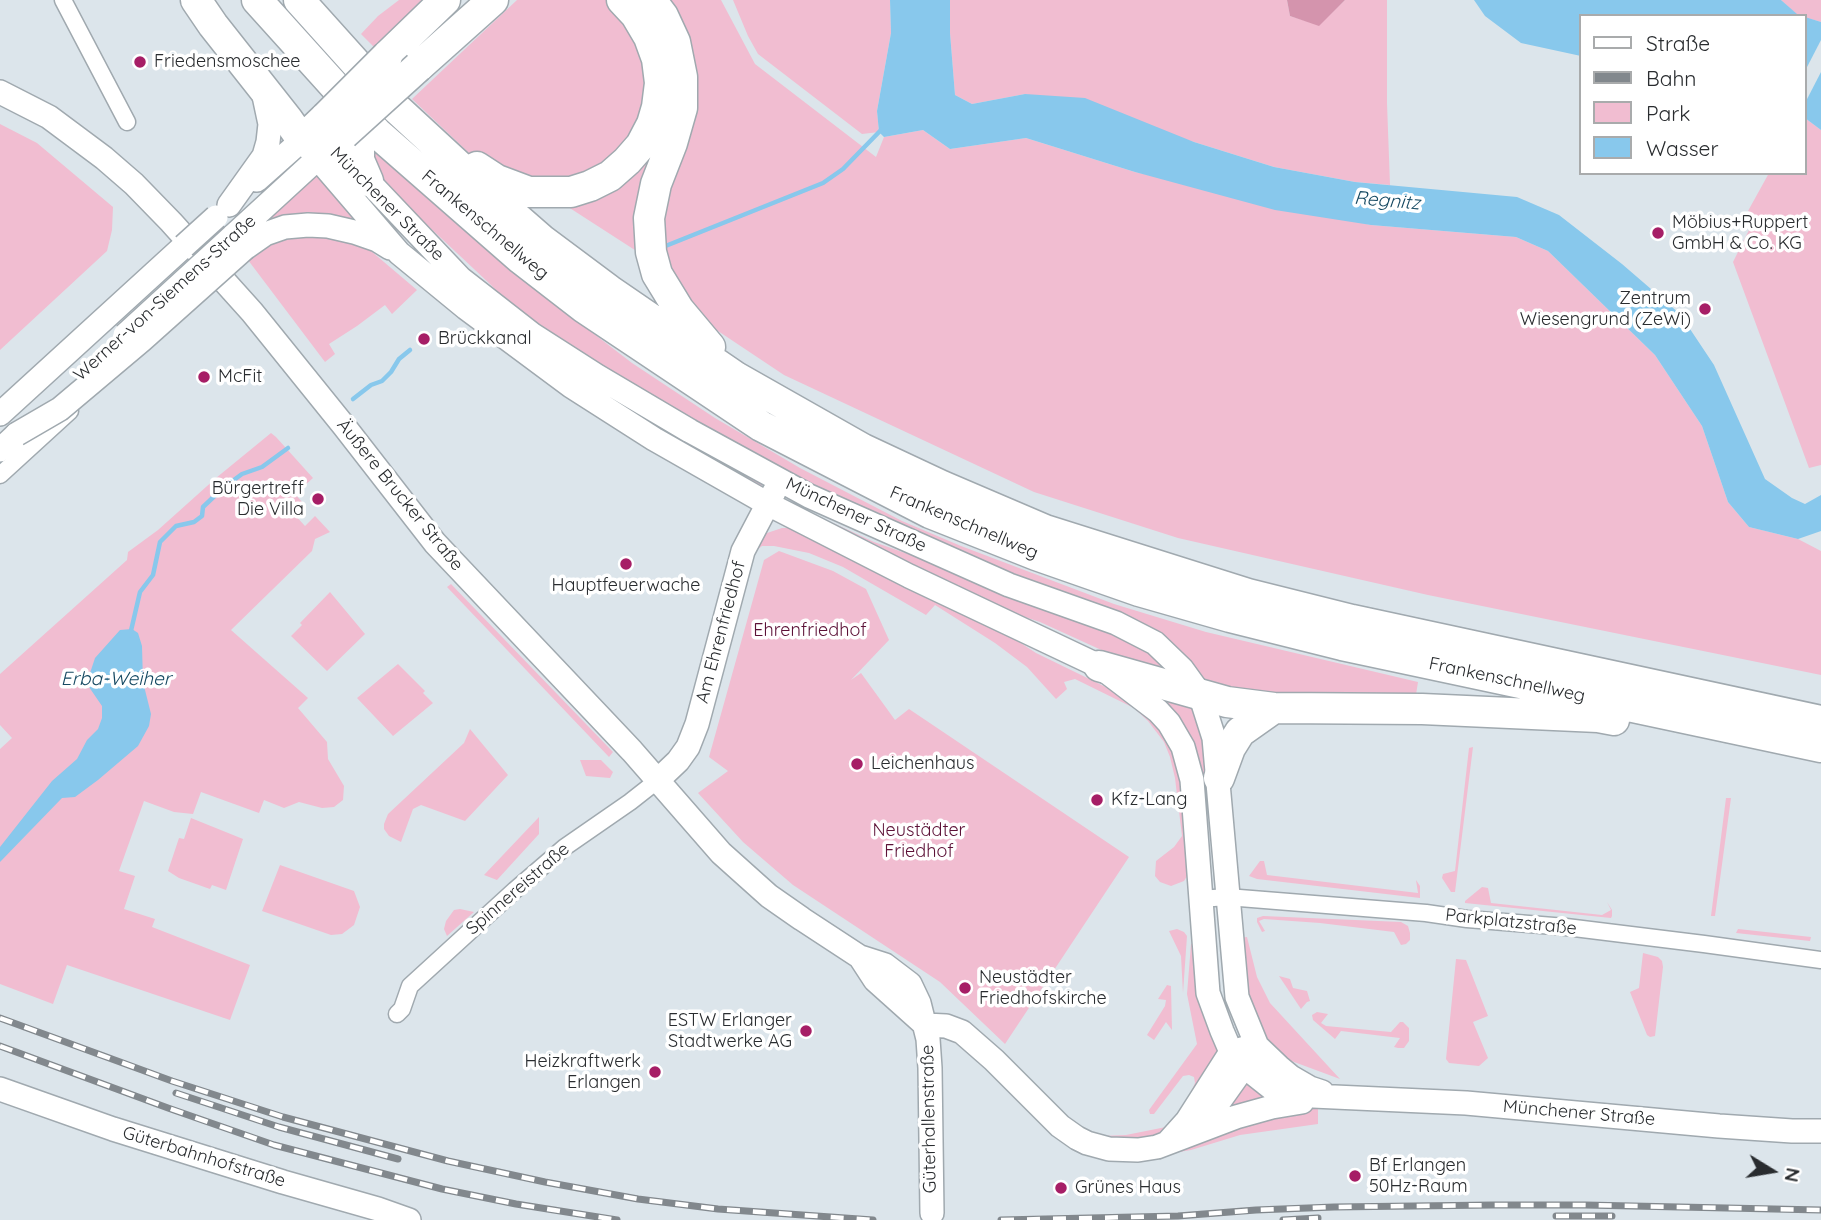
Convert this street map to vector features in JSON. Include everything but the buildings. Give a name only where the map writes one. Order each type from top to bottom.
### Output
[{"type":"highway","points":[[196,0],[263,90],[289,120],[330,140],[359,160],[368,181]]},
{"type":"highway","name":"Frankenschnellweg","points":[[257,0],[377,133],[521,259],[583,307],[761,425],[930,513],[1075,569],[1230,617],[1342,645],[1821,747]]},
{"type":"highway","name":"Frankenschnellweg","points":[[299,0],[388,106],[542,240],[609,290],[736,377],[863,449],[1045,530],[1248,594],[1352,620],[1821,721]]},
{"type":"highway","points":[[330,140],[387,55],[444,0]]},
{"type":"highway","points":[[330,140],[388,106],[418,67],[493,0]]},
{"type":"highway","points":[[388,106],[497,180],[529,191],[571,192],[590,187],[610,176],[641,145],[657,107],[660,83],[657,59],[649,37],[636,15],[621,0]]},
{"type":"highway","points":[[651,0],[663,16],[675,42],[682,77],[682,108],[656,184],[649,218],[651,252],[657,274],[679,310],[736,377]]},
{"type":"highway","points":[[1099,666],[1227,702],[1274,708],[1449,710],[1598,718],[1665,728],[1733,728]]},
{"type":"highway","points":[[1219,778],[1230,748],[1240,732],[1274,708]]},
{"type":"main road","points":[[223,211],[264,156],[270,124],[263,90]]},
{"type":"main road","name":"Äußere Brucker Straße","points":[[0,92],[49,117],[134,184],[257,318],[430,538],[658,780],[697,827],[747,878],[769,896],[860,957],[885,965],[910,984],[925,1025]]},
{"type":"main road","name":"Werner-von-Siemens-Straße","points":[[0,414],[223,211],[330,140]]},
{"type":"main road","name":"Werner-von-Siemens-Straße","points":[[239,242],[330,140]]},
{"type":"main road","name":"Münchener Straße","points":[[330,140],[368,216],[398,253],[466,308],[571,386],[654,439],[768,504],[909,576],[1099,666],[1158,711],[1169,723],[1183,747],[1192,780],[1208,993],[1222,1031],[1238,1060],[1274,1090],[1291,1094],[1466,1103],[1720,1126],[1821,1131]]},
{"type":"main road","name":"Münchener Straße","points":[[368,181],[460,278],[533,335],[597,376],[809,496],[1009,585],[1116,623],[1155,643],[1182,668],[1200,694],[1214,738],[1237,998],[1257,1046],[1291,1077],[1310,1088],[1339,1097]]},
{"type":"main road","points":[[0,450],[17,433],[60,409],[142,340],[239,242],[285,227],[328,226],[377,240],[398,253]]},
{"type":"main road","name":"Am Ehrenfriedhof","points":[[658,780],[688,747],[743,551],[780,480]]},
{"type":"main road","points":[[925,1025],[952,1028],[968,1037],[1060,1126],[1077,1138],[1098,1147],[1148,1149],[1272,1107],[1339,1097]]},
{"type":"main road","name":"Güterhallenstraße","points":[[925,1025],[930,1068],[932,1213]]},
{"type":"main road","points":[[1166,1143],[1238,1060],[1257,1046]]},
{"type":"main road","name":"Güterbahnhofstraße","points":[[0,1088],[113,1129],[409,1220]]},
{"type":"street","points":[[63,0],[127,122]]},
{"type":"street","points":[[0,475],[107,378],[224,281]]},
{"type":"street","name":"Spinnereistraße","points":[[397,1014],[402,1009],[410,986],[515,890],[565,847],[658,780]]},
{"type":"street","name":"Parkplatzstraße","points":[[1200,899],[1227,897],[1426,913],[1704,943],[1821,960]]},
{"type":"green space","points":[[399,0],[423,0],[374,47],[361,34]]},
{"type":"green space","points":[[517,0],[608,0],[647,58],[650,94],[641,131],[616,162],[553,187],[471,155],[412,99]]},
{"type":"green space","points":[[663,0],[721,0],[755,64],[876,157],[884,137],[923,130],[950,149],[1026,138],[1135,172],[1371,225],[1516,237],[1548,251],[1655,355],[1702,426],[1728,502],[1749,527],[1798,539],[1821,551],[1821,675],[1428,595],[1178,538],[1034,492],[784,375],[709,325],[683,298],[662,257]]},
{"type":"green space","points":[[733,0],[890,0],[891,33],[877,111],[879,132],[862,134],[758,54]]},
{"type":"green space","points":[[950,0],[1287,0],[1290,16],[1319,25],[1345,0],[1387,0],[1390,185],[1355,182],[1274,167],[1025,94],[972,104],[955,95]]},
{"type":"green space","points":[[1781,0],[1821,0],[1821,22],[1807,18],[1807,14],[1796,14]]},
{"type":"green space","points":[[669,51],[641,254],[562,203],[609,189]]},
{"type":"green space","points":[[1807,120],[1821,130],[1821,465],[1809,468],[1733,262],[1756,216],[1748,211],[1768,175],[1807,175]]},
{"type":"green space","points":[[0,124],[37,143],[113,207],[112,230],[107,251],[0,350]]},
{"type":"green space","points":[[370,146],[504,265],[632,363],[715,418],[800,468],[902,521],[1114,604],[1206,632],[1418,682],[1415,701],[1206,689],[1197,674],[974,561],[815,487],[601,369],[510,305],[425,223],[368,163]]},
{"type":"green space","points":[[315,172],[363,223],[256,226]]},
{"type":"green space","points":[[290,234],[346,238],[371,251],[417,290],[392,314],[385,305],[329,344],[335,354],[325,362],[248,260],[264,245]]},
{"type":"green space","points":[[581,377],[761,481],[762,487],[760,489],[585,385]]},
{"type":"green space","points":[[271,433],[313,478],[295,494],[303,503],[293,513],[305,526],[315,516],[330,532],[315,539],[312,551],[231,630],[308,698],[298,708],[327,742],[328,759],[344,786],[343,800],[334,807],[322,808],[299,802],[284,808],[264,800],[259,813],[201,792],[193,814],[174,812],[144,801],[119,871],[135,876],[124,909],[155,919],[152,927],[250,965],[230,1020],[67,965],[53,1004],[0,984],[0,749],[12,738],[0,725],[0,674],[127,560],[128,552],[158,530]]},
{"type":"green space","points":[[792,504],[874,542],[959,572],[1142,644],[1177,674],[1143,669],[1040,622],[995,607]]},
{"type":"green space","points":[[782,528],[793,528],[990,623],[1036,653],[1139,705],[1170,740],[1183,781],[1189,873],[1184,881],[1171,886],[1160,882],[1155,876],[1156,861],[1174,847],[1182,836],[1175,778],[1164,742],[1134,708],[1075,679],[1064,682],[1067,689],[1056,699],[1027,667],[935,605],[926,615],[843,567],[809,553],[762,546],[751,554],[764,534]]},
{"type":"green space","name":"Neustädter Friedhof","points":[[779,551],[833,571],[866,589],[889,640],[851,680],[861,673],[895,720],[909,709],[1129,857],[1005,1044],[940,982],[793,885],[743,842],[698,793],[728,771],[709,757],[764,560]]},
{"type":"green space","points":[[451,584],[613,752],[609,757],[447,587]]},
{"type":"green space","points":[[330,592],[365,634],[327,671],[291,636]]},
{"type":"green space","points":[[398,664],[433,703],[393,736],[357,698]]},
{"type":"green space","points":[[1155,694],[1195,703],[1203,727],[1215,863],[1206,786],[1200,767],[1190,742]]},
{"type":"green space","points":[[470,729],[508,775],[465,821],[421,805],[413,809],[401,842],[389,836],[384,829],[388,814],[464,743]]},
{"type":"green space","points":[[1473,747],[1455,892],[1451,892],[1442,878],[1443,874],[1455,871],[1469,748]]},
{"type":"green space","points":[[580,760],[601,760],[613,772],[610,778],[586,776]]},
{"type":"green space","points":[[1726,798],[1731,798],[1715,916],[1711,916]]},
{"type":"green space","points":[[539,817],[539,834],[497,880],[484,875]]},
{"type":"green space","points":[[191,818],[243,839],[226,890],[212,885],[210,889],[179,878],[168,871],[179,838],[184,839]]},
{"type":"green space","points":[[1260,861],[1264,861],[1267,875],[1418,893],[1416,880],[1420,886],[1420,898],[1249,876]]},
{"type":"green space","points":[[280,865],[354,891],[360,907],[354,925],[342,934],[331,935],[262,911]]},
{"type":"green space","points":[[1482,887],[1488,888],[1491,903],[1602,915],[1611,910],[1607,902],[1612,910],[1612,916],[1465,903]]},
{"type":"green space","points":[[454,910],[474,912],[447,936],[444,929],[446,921]]},
{"type":"green space","points":[[1263,916],[1401,922],[1408,926],[1410,940],[1401,945],[1394,932],[1264,919],[1259,921],[1265,931],[1262,932],[1257,918]]},
{"type":"green space","points":[[1177,929],[1187,936],[1183,993],[1181,956],[1169,931]]},
{"type":"green space","points":[[1738,929],[1811,937],[1810,941],[1736,933]]},
{"type":"green space","points":[[1247,937],[1257,977],[1270,1003],[1340,1079],[1286,1059],[1261,1032],[1246,1001],[1239,938]]},
{"type":"green space","points":[[1196,943],[1220,1049],[1175,1127],[1153,1138],[1128,1143],[1102,1136],[1126,1135],[1171,1126],[1180,1118],[1195,1083],[1194,1077],[1189,1075],[1183,1076],[1154,1114],[1150,1114],[1149,1110],[1197,1044],[1187,994],[1191,944]]},
{"type":"green space","points":[[1643,953],[1658,957],[1663,967],[1655,1036],[1650,1037],[1630,992],[1639,988]]},
{"type":"green space","points":[[1456,959],[1466,960],[1488,1016],[1473,1022],[1488,1058],[1479,1066],[1449,1063],[1446,1059]]},
{"type":"green space","points":[[1279,976],[1290,979],[1293,988],[1307,991],[1310,1001],[1301,1009]]},
{"type":"green space","points":[[1167,985],[1171,986],[1172,1030],[1166,1022],[1154,1040],[1147,1035],[1165,1006],[1166,1000],[1158,999]]},
{"type":"green space","points":[[1317,1012],[1328,1014],[1321,1023],[1326,1026],[1391,1032],[1403,1022],[1409,1028],[1409,1041],[1404,1048],[1398,1048],[1394,1047],[1400,1038],[1341,1031],[1335,1039],[1313,1020],[1312,1015]]},
{"type":"green space","points":[[1247,1077],[1279,1098],[1218,1118]]},
{"type":"green space","points":[[1302,1109],[1318,1109],[1318,1124],[1240,1135],[1173,1153],[1198,1140]]},
{"type":"shaded area","points":[[1287,0],[1345,0],[1319,26],[1290,16]]},
{"type":"water","name":"Regnitz","points":[[890,0],[950,0],[955,95],[972,104],[1025,94],[1085,98],[1194,142],[1274,167],[1355,182],[1517,197],[1559,215],[1680,314],[1714,365],[1765,479],[1805,504],[1821,495],[1821,531],[1798,539],[1749,527],[1728,502],[1702,426],[1655,355],[1548,251],[1516,237],[1371,225],[1275,210],[1135,172],[1026,138],[950,149],[923,130],[884,137],[879,132],[877,111],[891,33]]},
{"type":"water","points":[[1474,0],[1781,0],[1797,14],[1580,14],[1580,56],[1521,43],[1485,16]]},
{"type":"water","points":[[1807,18],[1821,22],[1821,130],[1807,120]]},
{"type":"water","name":"Erba-Weiher","points":[[132,629],[138,633],[142,646],[143,682],[151,714],[149,726],[138,746],[75,797],[62,798],[0,862],[0,847],[52,781],[77,759],[87,740],[98,729],[102,706],[89,687],[89,676],[95,658],[120,630]]},
{"type":"pier","points":[[1821,40],[1821,72],[1807,99],[1807,67]]},
{"type":"waterway","points":[[663,247],[823,183],[843,169],[881,130]]},
{"type":"waterway","points":[[353,399],[371,385],[382,381],[399,359],[410,350]]},
{"type":"waterway","points":[[130,635],[140,592],[153,575],[160,542],[176,526],[194,522],[202,516],[203,507],[242,474],[262,467],[288,448]]},
{"type":"railway","points":[[0,1018],[172,1081],[283,1117],[448,1161],[638,1199],[718,1209],[873,1220]]},
{"type":"railway","points":[[0,1046],[274,1145],[442,1189],[617,1220]]},
{"type":"railway","points":[[176,1093],[279,1127],[398,1159]]},
{"type":"railway","points":[[1001,1220],[1178,1216],[1334,1207],[1493,1205],[1821,1210]]},
{"type":"railway","points":[[1556,1216],[1612,1216]]},
{"type":"railway","points":[[1283,1220],[1318,1218]]},
{"type":"place","name":"Friedensmoschee","points":[[140,62]]},
{"type":"place","name":"Möbius+Ruppert GmbH & Co. KG","points":[[1658,233]]},
{"type":"place","name":"Zentrum Wiesengrund (ZeWi)","points":[[1705,309]]},
{"type":"place","name":"Brückkanal","points":[[424,339]]},
{"type":"place","name":"McFit","points":[[204,377]]},
{"type":"place","name":"Bürgertreff Die Villa","points":[[318,499]]},
{"type":"place","name":"Hauptfeuerwache","points":[[626,564]]},
{"type":"place","name":"Leichenhaus","points":[[857,764]]},
{"type":"place","name":"Kfz-Lang","points":[[1097,800]]},
{"type":"place","name":"Neustädter Friedhofskirche","points":[[965,988]]},
{"type":"place","name":"ESTW Erlanger Stadtwerke AG","points":[[806,1031]]},
{"type":"place","name":"Heizkraftwerk Erlangen","points":[[655,1072]]},
{"type":"place","name":"Bf Erlangen 50Hz-Raum","points":[[1355,1176]]},
{"type":"place","name":"Grünes Haus","points":[[1061,1188]]},
{"type":"park label","name":"Ehrenfriedhof","points":[[810,631]]}]
